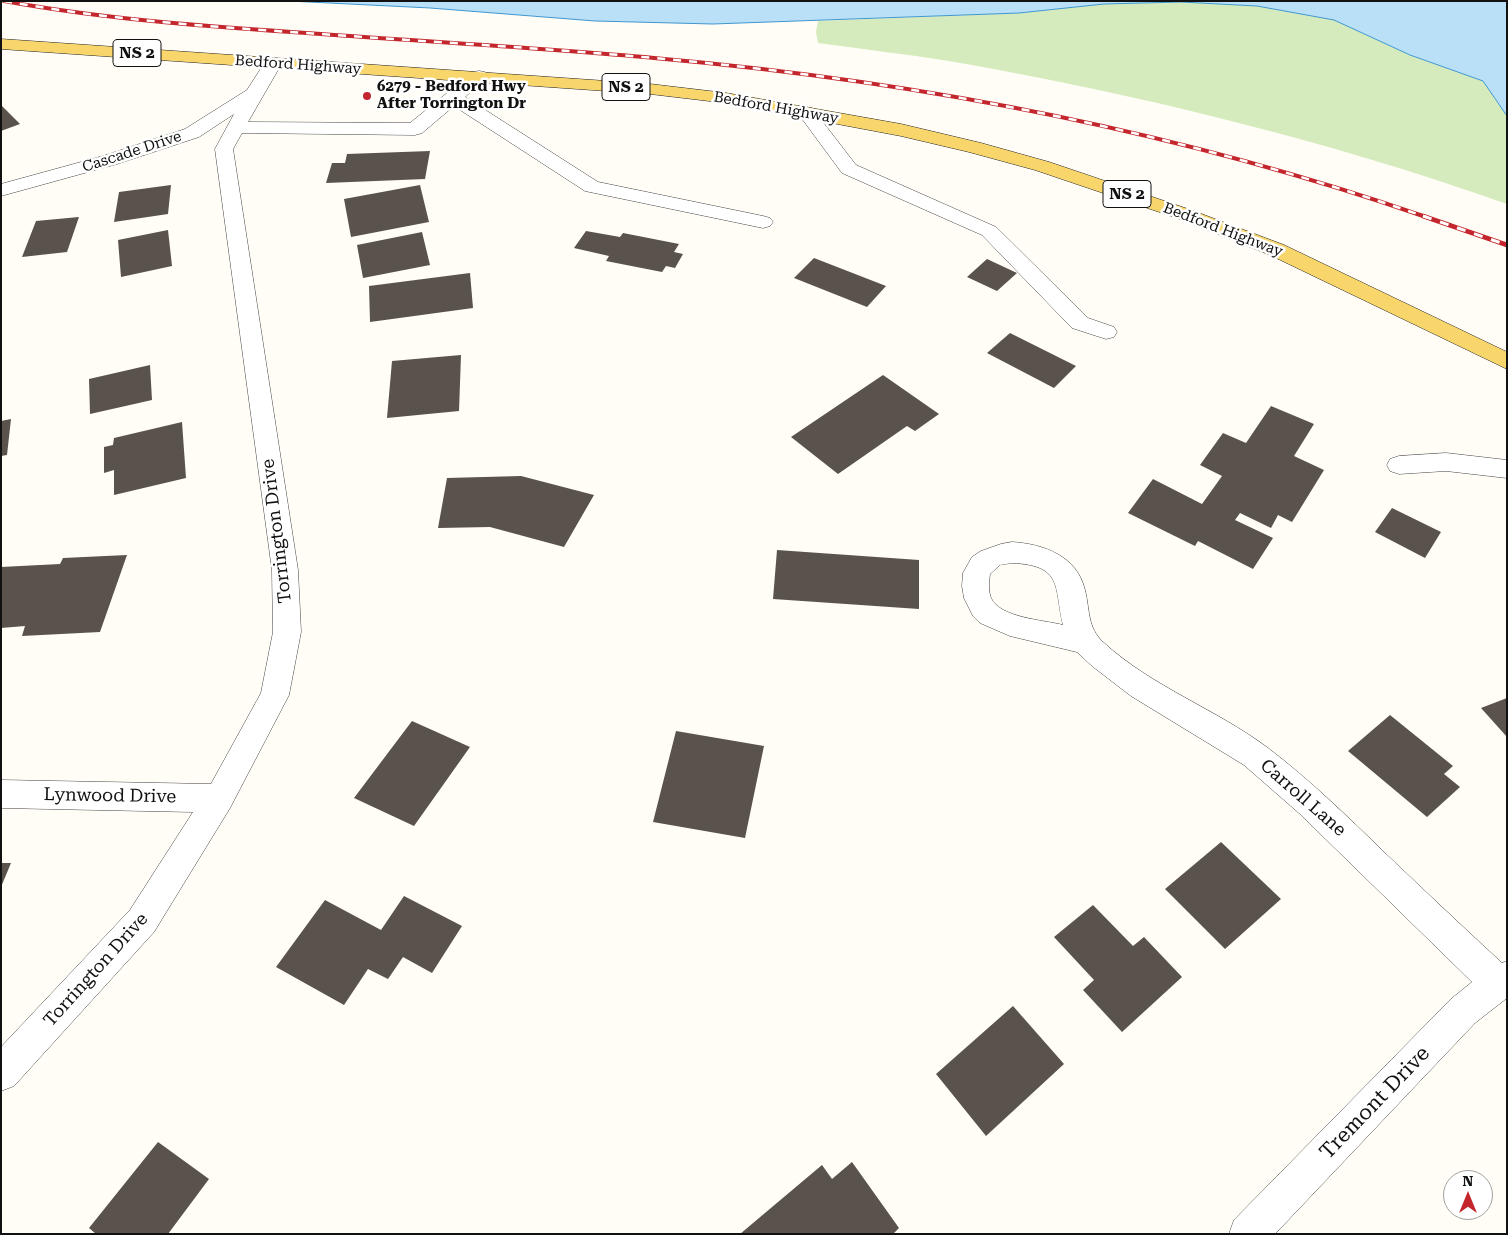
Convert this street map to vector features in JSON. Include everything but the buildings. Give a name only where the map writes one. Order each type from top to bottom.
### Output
[{"type":"main road","name":"Bedford Highway","points":[[1,44],[650,89],[726,98],[901,130],[974,147],[1042,166],[1184,214],[1277,250],[1507,361]]},
{"type":"street","name":"Torrington Drive","points":[[1,1073],[142,921],[219,798],[275,695],[287,632],[285,570],[224,149],[254,93],[273,63]]},
{"type":"street","points":[[236,127],[415,128],[480,76]]},
{"type":"street","name":"Cascade Drive","points":[[1,190],[110,160],[192,132],[254,93]]},
{"type":"street","points":[[453,97],[592,187],[763,222]]},
{"type":"street","points":[[806,112],[849,169],[989,231],[1080,323],[1106,332]]},
{"type":"street","points":[[1399,464],[1446,462],[1507,469]]},
{"type":"street","name":"Carroll Lane","points":[[1085,643],[1129,679],[1218,731],[1290,783],[1502,980]]},
{"type":"street","name":"Lynwood Drive","points":[[1,794],[219,798]]},
{"type":"street","name":"Tremont Drive","points":[[1248,1234],[1463,1011],[1502,980]]},
{"type":"green space","points":[[1181,2],[1257,6],[1334,20],[1410,55],[1483,81],[1507,116],[1507,204],[1370,159],[1231,121],[1090,88],[1020,74],[933,58],[818,43],[816,32],[818,21],[1019,13],[1104,4]]},
{"type":"water","points":[[289,1],[1507,1],[1507,116],[1483,81],[1410,55],[1334,20],[1257,6],[1181,2],[1104,4],[1019,13],[713,24],[595,21],[430,8]]},
{"type":"railway","points":[[4,1],[43,8],[162,22],[612,54],[850,80],[1045,114],[1142,135],[1238,159],[1332,186],[1424,216]]},
{"type":"railway","points":[[1424,216],[1507,245]]},
{"type":"place","name":"6279 - Bedford Hwy After Torrington Dr","points":[[367,96]]}]
